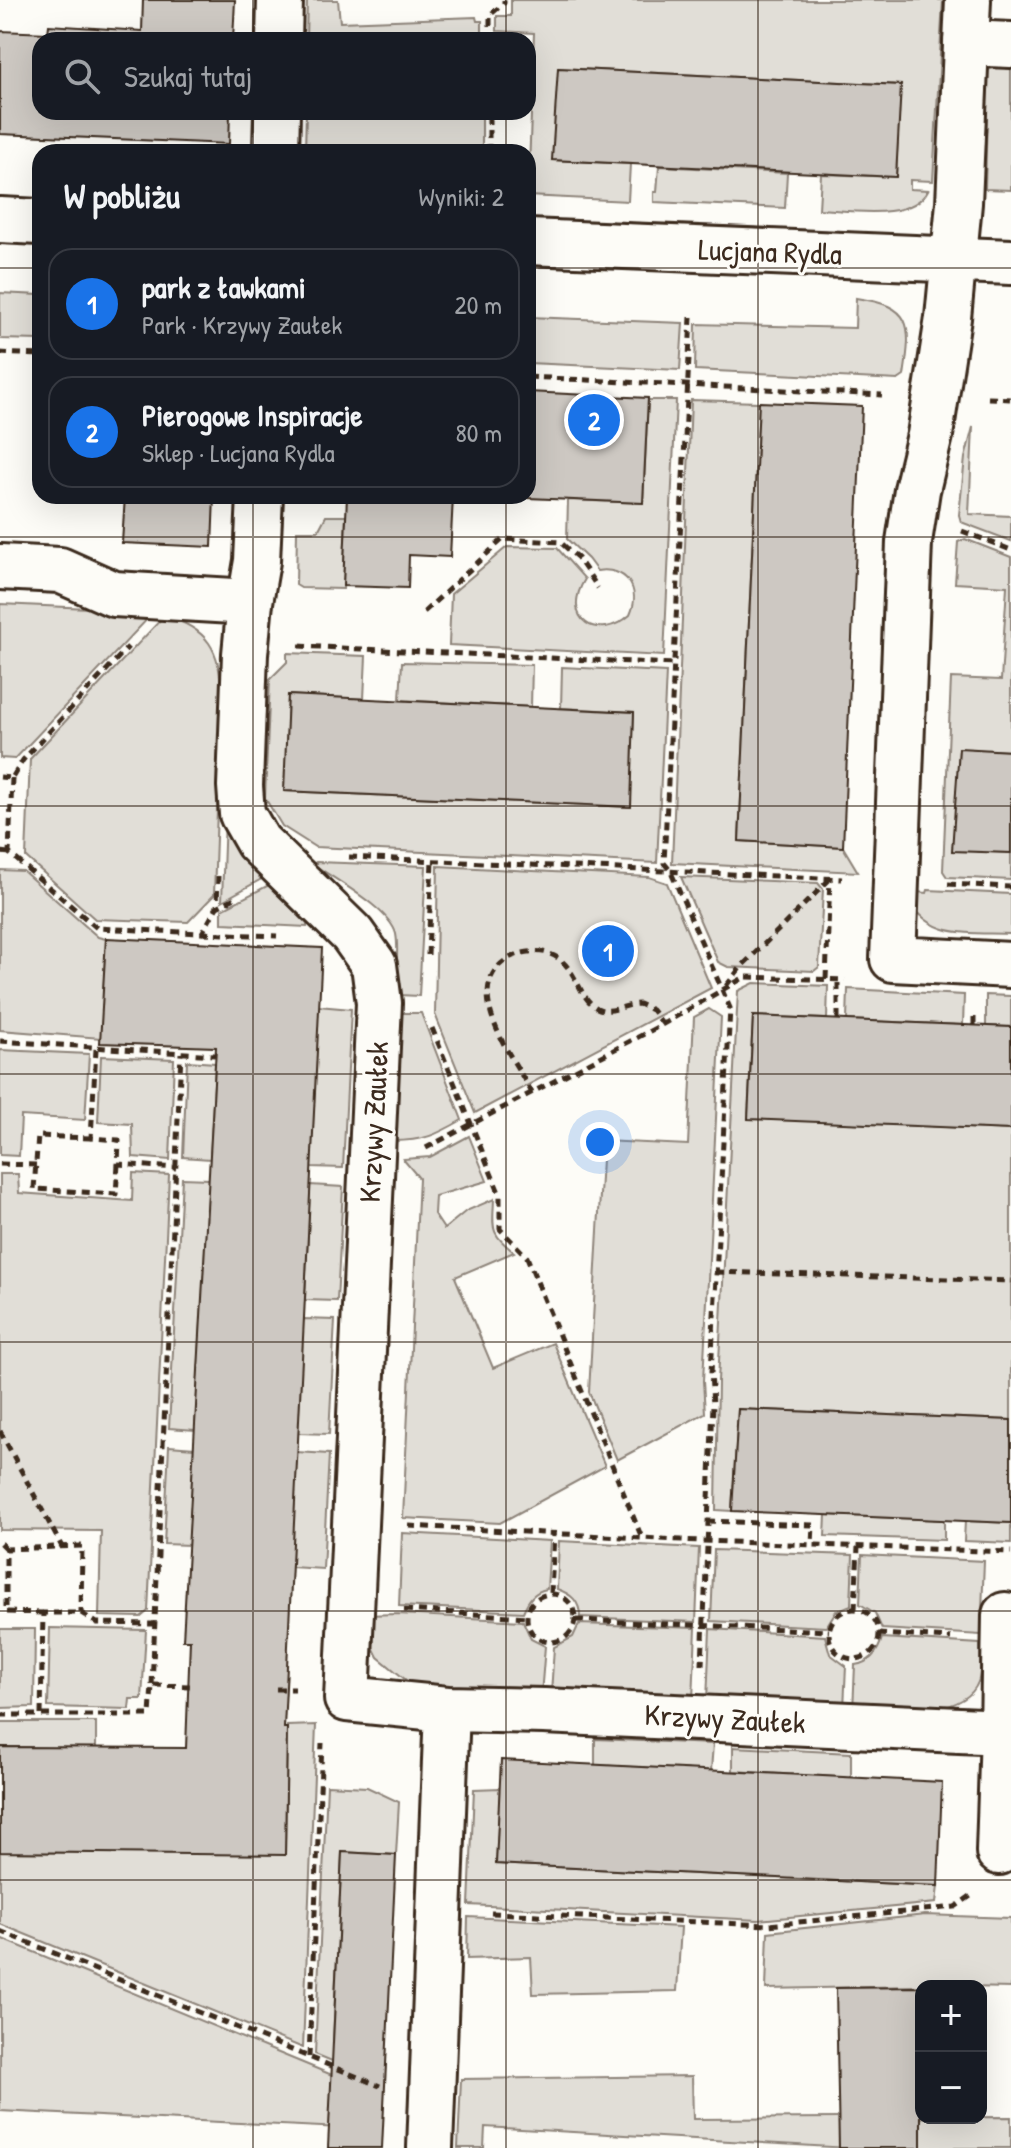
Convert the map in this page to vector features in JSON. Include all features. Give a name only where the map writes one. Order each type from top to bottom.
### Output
[{"type":"street","points":[[279,32],[280,0]]},
{"type":"street","points":[[968,0],[954,259],[937,397],[909,542],[893,959],[1011,965]]},
{"type":"street","points":[[966,43],[1011,45]]},
{"type":"street","points":[[276,144],[277,120]]},
{"type":"street","points":[[0,220],[32,222]]},
{"type":"street","name":"Lucjana Rydla","points":[[536,242],[1011,262]]},
{"type":"street","name":"Krzywy Zaułek","points":[[260,504],[257,561],[245,654],[240,786],[242,814],[258,842],[352,934],[374,965],[378,980],[347,1699],[447,1709],[1003,1732]]},
{"type":"street","points":[[0,567],[60,570],[114,594],[250,602]]},
{"type":"street","points":[[999,1852],[1005,1628]]},
{"type":"street","points":[[430,2148],[447,1709]]},
{"type":"path","points":[[490,32],[490,15],[504,0]]},
{"type":"path","points":[[489,120],[489,144]]},
{"type":"path","points":[[691,317],[685,385],[664,863],[670,870],[730,1008],[716,1272],[700,1718]]},
{"type":"path","points":[[0,353],[32,355]]},
{"type":"path","points":[[536,377],[891,395]]},
{"type":"path","points":[[424,612],[503,539],[560,542],[578,558],[598,588]]},
{"type":"path","points":[[9,853],[12,778],[23,760],[173,597]]},
{"type":"path","points":[[245,654],[272,645],[674,664]]},
{"type":"path","points":[[0,777],[12,778]]},
{"type":"path","points":[[0,852],[9,853],[97,928],[292,937]]},
{"type":"path","points":[[428,960],[432,860]]},
{"type":"path","points":[[451,861],[1011,887]]},
{"type":"path","points":[[826,979],[830,878]]},
{"type":"path","points":[[722,991],[741,967],[830,878]]},
{"type":"path","points":[[202,933],[217,907]]},
{"type":"path","points":[[532,1093],[489,1009],[487,991],[490,981],[508,959],[530,952],[552,954],[571,970],[589,1001],[599,1009],[611,1011],[639,1004],[652,1010],[663,1024]]},
{"type":"path","points":[[430,1147],[663,1024],[745,977],[851,981]]},
{"type":"path","points":[[838,980],[838,1019]]},
{"type":"path","points":[[428,1017],[500,1195],[500,1229],[527,1257],[642,1538]]},
{"type":"path","points":[[0,1041],[215,1055]]},
{"type":"path","points":[[91,1138],[96,1049]]},
{"type":"path","points":[[0,1715],[150,1715],[181,1053]]},
{"type":"path","points":[[38,1136],[119,1140],[118,1164],[116,1194],[34,1189],[38,1136]]},
{"type":"path","points":[[0,1164],[36,1165]]},
{"type":"path","points":[[118,1164],[176,1168]]},
{"type":"path","points":[[716,1272],[1011,1281]]},
{"type":"path","points":[[0,1431],[62,1547]]},
{"type":"path","points":[[707,1521],[813,1525],[812,1544]]},
{"type":"path","points":[[412,1527],[1011,1552]]},
{"type":"path","points":[[551,1593],[554,1534]]},
{"type":"path","points":[[0,1543],[6,1549],[6,1612],[81,1613],[97,1623],[154,1624]]},
{"type":"path","points":[[6,1549],[82,1546],[81,1613]]},
{"type":"path","points":[[855,1609],[858,1547]]},
{"type":"path","points":[[551,1593],[569,1601],[576,1620],[570,1634],[564,1639],[549,1641],[536,1636],[527,1617],[532,1603],[551,1593]]},
{"type":"path","points":[[350,1607],[527,1617]]},
{"type":"path","points":[[855,1609],[875,1619],[878,1634],[874,1649],[868,1656],[851,1660],[837,1654],[832,1648],[829,1631],[831,1623],[840,1613],[855,1609]]},
{"type":"path","points":[[41,1715],[43,1613]]},
{"type":"path","points":[[576,1620],[829,1631]]},
{"type":"path","points":[[878,1634],[1005,1628]]},
{"type":"path","points":[[152,1685],[191,1686]]},
{"type":"path","points":[[309,2058],[322,1740]]},
{"type":"path","points":[[477,1913],[768,1925],[955,1907],[997,1877],[999,1852]]},
{"type":"path","points":[[0,1931],[391,2090]]},
{"type":"shaded area","points":[[307,0],[338,0],[340,22],[476,17],[477,21],[482,21],[482,32],[306,32]]},
{"type":"shaded area","points":[[511,0],[943,0],[933,181],[910,180],[910,189],[928,190],[920,200],[908,207],[879,212],[819,209],[821,174],[896,177],[900,85],[559,68],[553,160],[630,164],[628,201],[536,196],[536,144],[530,144],[531,120],[536,120],[536,32],[497,31],[497,16],[511,16]]},
{"type":"shaded area","points":[[1011,60],[1011,190],[985,189],[988,70]]},
{"type":"shaded area","points":[[306,120],[482,120],[482,144],[305,144]]},
{"type":"shaded area","points":[[659,166],[787,173],[785,208],[654,202]]},
{"type":"shaded area","points":[[0,293],[32,295],[32,340],[0,339]]},
{"type":"shaded area","points":[[856,298],[889,306],[904,320],[907,358],[904,376],[898,380],[695,370],[696,324],[855,328]]},
{"type":"shaded area","points":[[536,317],[683,323],[680,370],[536,363]]},
{"type":"shaded area","points":[[648,400],[676,400],[664,656],[449,645],[451,594],[507,547],[557,548],[585,579],[578,593],[577,606],[586,623],[606,627],[630,615],[634,596],[628,581],[616,572],[597,571],[567,539],[568,500],[643,503]]},
{"type":"shaded area","points":[[691,400],[759,402],[739,841],[843,847],[858,872],[672,863]]},
{"type":"shaded area","points":[[973,427],[969,514],[1011,516],[1011,541],[961,522],[959,515],[965,458]]},
{"type":"shaded area","points":[[326,516],[346,516],[343,589],[301,588],[296,585],[297,531],[318,531]]},
{"type":"shaded area","points":[[965,539],[1011,557],[1011,751],[959,749],[953,850],[1011,853],[1011,880],[947,877],[943,871],[951,678],[1001,680],[1007,586],[955,583],[958,542]]},
{"type":"shaded area","points":[[0,604],[155,611],[15,759],[0,758]]},
{"type":"shaded area","points":[[164,616],[201,634],[215,653],[218,665],[221,694],[214,895],[188,922],[95,919],[26,857],[30,759]]},
{"type":"shaded area","points":[[287,653],[366,656],[364,699],[288,695],[285,791],[630,807],[634,712],[561,708],[562,667],[666,672],[657,863],[315,847],[282,826],[265,798],[270,679],[287,662]]},
{"type":"shaded area","points":[[402,662],[532,665],[531,707],[400,700]]},
{"type":"shaded area","points":[[225,817],[267,876],[222,901]]},
{"type":"shaded area","points":[[313,864],[426,866],[419,996],[399,995],[400,986],[395,985],[397,946],[392,924],[373,905]]},
{"type":"shaded area","points":[[438,866],[649,877],[667,883],[711,988],[475,1113],[435,1014]]},
{"type":"shaded area","points":[[0,870],[23,871],[98,937],[106,939],[101,1038],[0,1030]]},
{"type":"shaded area","points":[[681,877],[818,883],[823,889],[819,967],[814,971],[728,967],[718,962]]},
{"type":"shaded area","points":[[269,885],[307,927],[222,923],[222,909]]},
{"type":"shaded area","points":[[928,890],[1011,894],[1011,934],[956,932],[932,924],[912,904],[917,892],[927,893]]},
{"type":"shaded area","points":[[754,983],[828,986],[827,1019],[753,1016],[748,1118],[1011,1130],[1011,1420],[738,1409],[732,1511],[716,1510],[718,1381],[738,991]]},
{"type":"shaded area","points":[[848,989],[964,995],[963,1025],[847,1020]]},
{"type":"shaded area","points":[[986,995],[1011,996],[1011,1027],[986,1026]]},
{"type":"shaded area","points":[[318,1006],[351,1009],[343,1168],[311,1167]]},
{"type":"shaded area","points":[[709,1009],[721,1017],[703,1381],[705,1413],[617,1460],[589,1392],[603,1141],[688,1145],[694,1017]]},
{"type":"shaded area","points":[[394,1013],[421,1013],[462,1120],[437,1133],[404,1141],[393,1141]]},
{"type":"shaded area","points":[[0,1050],[89,1054],[85,1120],[21,1116],[19,1156],[0,1155]]},
{"type":"shaded area","points":[[101,1056],[174,1059],[170,1160],[133,1157],[132,1124],[98,1122]]},
{"type":"shaded area","points":[[187,1061],[215,1063],[210,1159],[183,1157]]},
{"type":"shaded area","points":[[469,1136],[487,1181],[435,1196],[434,1214],[444,1229],[466,1211],[494,1199],[496,1235],[514,1252],[455,1277],[493,1368],[553,1343],[605,1466],[500,1523],[403,1518],[419,1178],[403,1159],[430,1157]]},
{"type":"shaded area","points":[[133,1173],[169,1175],[148,1611],[141,1617],[99,1616],[101,1531],[0,1530],[0,1174],[18,1174],[19,1193],[132,1201]]},
{"type":"shaded area","points":[[182,1178],[209,1179],[195,1430],[169,1428]]},
{"type":"shaded area","points":[[310,1185],[343,1187],[337,1301],[305,1300]]},
{"type":"shaded area","points":[[303,1319],[335,1320],[329,1434],[298,1433]]},
{"type":"shaded area","points":[[169,1446],[194,1448],[189,1545],[164,1544]]},
{"type":"shaded area","points":[[296,1452],[329,1454],[323,1569],[291,1567]]},
{"type":"shaded area","points":[[826,1515],[944,1520],[944,1540],[825,1536]]},
{"type":"shaded area","points":[[965,1521],[1011,1523],[1011,1543],[964,1541]]},
{"type":"shaded area","points":[[402,1533],[550,1541],[547,1589],[532,1597],[523,1612],[399,1606]]},
{"type":"shaded area","points":[[559,1541],[699,1548],[696,1622],[580,1617],[574,1599],[557,1589]]},
{"type":"shaded area","points":[[714,1550],[853,1555],[851,1605],[836,1611],[826,1627],[711,1621]]},
{"type":"shaded area","points":[[862,1555],[984,1561],[981,1635],[882,1629],[875,1613],[860,1604]]},
{"type":"shaded area","points":[[365,1615],[523,1621],[531,1639],[545,1646],[541,1695],[417,1689],[378,1657],[368,1637]]},
{"type":"shaded area","points":[[579,1624],[696,1628],[693,1700],[551,1694],[554,1647],[573,1637]]},
{"type":"shaded area","points":[[50,1628],[146,1630],[142,1699],[130,1699],[129,1709],[48,1707]]},
{"type":"shaded area","points":[[0,1629],[35,1629],[34,1707],[0,1708]]},
{"type":"shaded area","points":[[710,1629],[825,1636],[830,1654],[846,1666],[844,1708],[707,1701]]},
{"type":"shaded area","points":[[882,1638],[980,1644],[978,1682],[970,1694],[957,1703],[941,1708],[903,1712],[853,1711],[855,1665],[873,1656]]},
{"type":"shaded area","points":[[0,1722],[96,1722],[96,1748],[0,1747]]},
{"type":"shaded area","points":[[316,1725],[303,2048],[0,1924],[0,1852],[285,1854],[287,1726]]},
{"type":"shaded area","points":[[595,1739],[713,1744],[711,1771],[595,1765]]},
{"type":"shaded area","points":[[733,1747],[851,1753],[851,1778],[733,1771]]},
{"type":"shaded area","points":[[327,1785],[367,1787],[399,1802],[396,1855],[342,1852],[333,2040],[349,2068],[315,2054]]},
{"type":"shaded area","points":[[500,1788],[496,1864],[938,1886],[936,1903],[758,1920],[469,1905],[474,1789]]},
{"type":"shaded area","points":[[925,1915],[1011,1918],[1011,1988],[987,1987],[987,1980],[915,1980],[915,1986],[766,1989],[768,1932]]},
{"type":"shaded area","points":[[468,1917],[681,1927],[677,1991],[533,1994],[531,1957],[467,1959]]},
{"type":"shaded area","points":[[0,1938],[383,2096],[382,2130],[0,2111]]},
{"type":"shaded area","points":[[692,2076],[693,2119],[915,2118],[915,2124],[987,2124],[987,2117],[1011,2117],[1011,2148],[849,2148],[485,2127],[484,2148],[458,2148],[461,2079]]},
{"type":"building","points":[[143,0],[235,0],[233,32],[48,32],[49,25],[142,31]]},
{"type":"building","points":[[0,31],[32,32],[32,120],[230,120],[229,144],[0,134]]},
{"type":"building","points":[[558,68],[901,85],[896,177],[552,160]]},
{"type":"building","points":[[536,392],[648,398],[643,503],[536,498]]},
{"type":"building","points":[[759,402],[862,406],[843,847],[739,841]]},
{"type":"building","points":[[124,504],[214,504],[212,547],[122,543]]},
{"type":"building","points":[[347,504],[453,504],[450,557],[409,555],[408,588],[343,586]]},
{"type":"building","points":[[288,695],[634,712],[631,807],[284,791]]},
{"type":"building","points":[[959,748],[1011,751],[1011,853],[952,851]]},
{"type":"building","points":[[106,938],[322,948],[284,1728],[287,1728],[285,1855],[0,1852],[0,1747],[186,1748],[190,1640],[183,1640],[216,1047],[100,1043]]},
{"type":"building","points":[[753,1016],[1011,1027],[1011,1130],[748,1119]]},
{"type":"building","points":[[738,1409],[1011,1420],[1011,1523],[732,1511]]},
{"type":"building","points":[[501,1760],[942,1782],[938,1886],[496,1864]]},
{"type":"building","points":[[342,1852],[396,1855],[382,2148],[328,2148]]},
{"type":"building","points":[[915,1987],[915,2124],[921,2124],[921,2148],[839,2148],[836,1988]]},
{"type":"place","name":"Pierogowe Inspiracje","points":[[594,420]]},
{"type":"place","name":"park z ławkami","points":[[608,951]]}]
